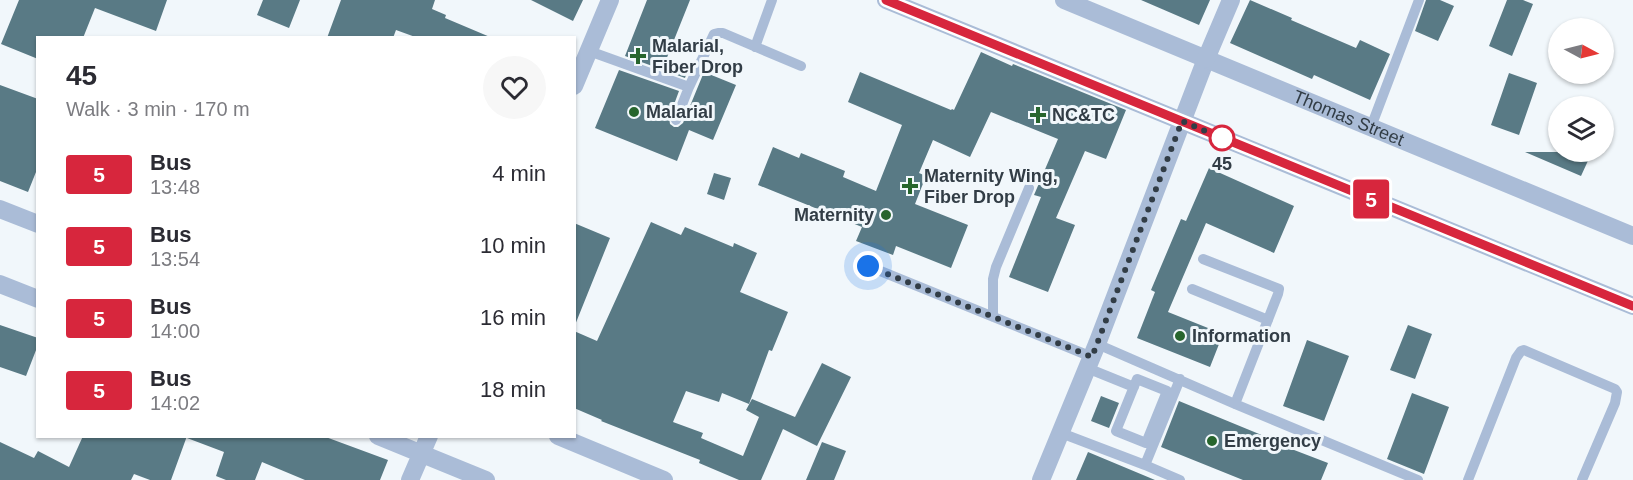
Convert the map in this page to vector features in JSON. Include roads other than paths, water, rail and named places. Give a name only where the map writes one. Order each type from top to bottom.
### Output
[{"type":"street","points":[[576,82],[610,0]]},
{"type":"street","points":[[886,0],[1633,306]]},
{"type":"street","name":"Thomas Street","points":[[1064,0],[1633,236]]},
{"type":"street","points":[[1041,480],[1231,0]]},
{"type":"street","points":[[0,209],[36,223]]},
{"type":"street","points":[[0,284],[36,298]]},
{"type":"street","points":[[383,438],[486,480]]},
{"type":"street","points":[[410,480],[428,438]]},
{"type":"street","points":[[563,438],[664,480]]},
{"type":"lane","points":[[755,47],[772,0]]},
{"type":"lane","points":[[1371,127],[1419,0]]},
{"type":"lane","points":[[676,120],[714,34],[723,33],[801,66]]},
{"type":"lane","points":[[590,51],[689,87]]},
{"type":"lane","points":[[993,317],[993,279],[996,267],[1029,188]]},
{"type":"lane","points":[[1203,259],[1279,289],[1235,404]]},
{"type":"lane","points":[[868,266],[1092,356],[1180,379],[1418,480]]},
{"type":"lane","points":[[1192,289],[1268,320]]},
{"type":"lane","points":[[1468,480],[1516,358],[1524,350],[1616,389],[1615,403],[1582,480]]},
{"type":"lane","points":[[1092,356],[1134,387]]},
{"type":"lane","points":[[1137,379],[1167,391],[1146,443],[1116,431],[1134,387],[1137,379]]},
{"type":"lane","points":[[1145,465],[1180,379]]},
{"type":"lane","points":[[1061,433],[1180,480]]},
{"type":"place","name":"Malarial, Fiber Drop","points":[[638,56]]},
{"type":"place","name":"Malarial","points":[[634,112]]},
{"type":"place","name":"NC&TC","points":[[1038,115]]},
{"type":"place","name":"45","points":[[1222,138]]},
{"type":"place","name":"Maternity Wing, Fiber Drop","points":[[910,186]]},
{"type":"place","name":"Maternity","points":[[886,215]]},
{"type":"place","name":"Information","points":[[1180,336]]},
{"type":"place","name":"Emergency","points":[[1212,441]]}]
